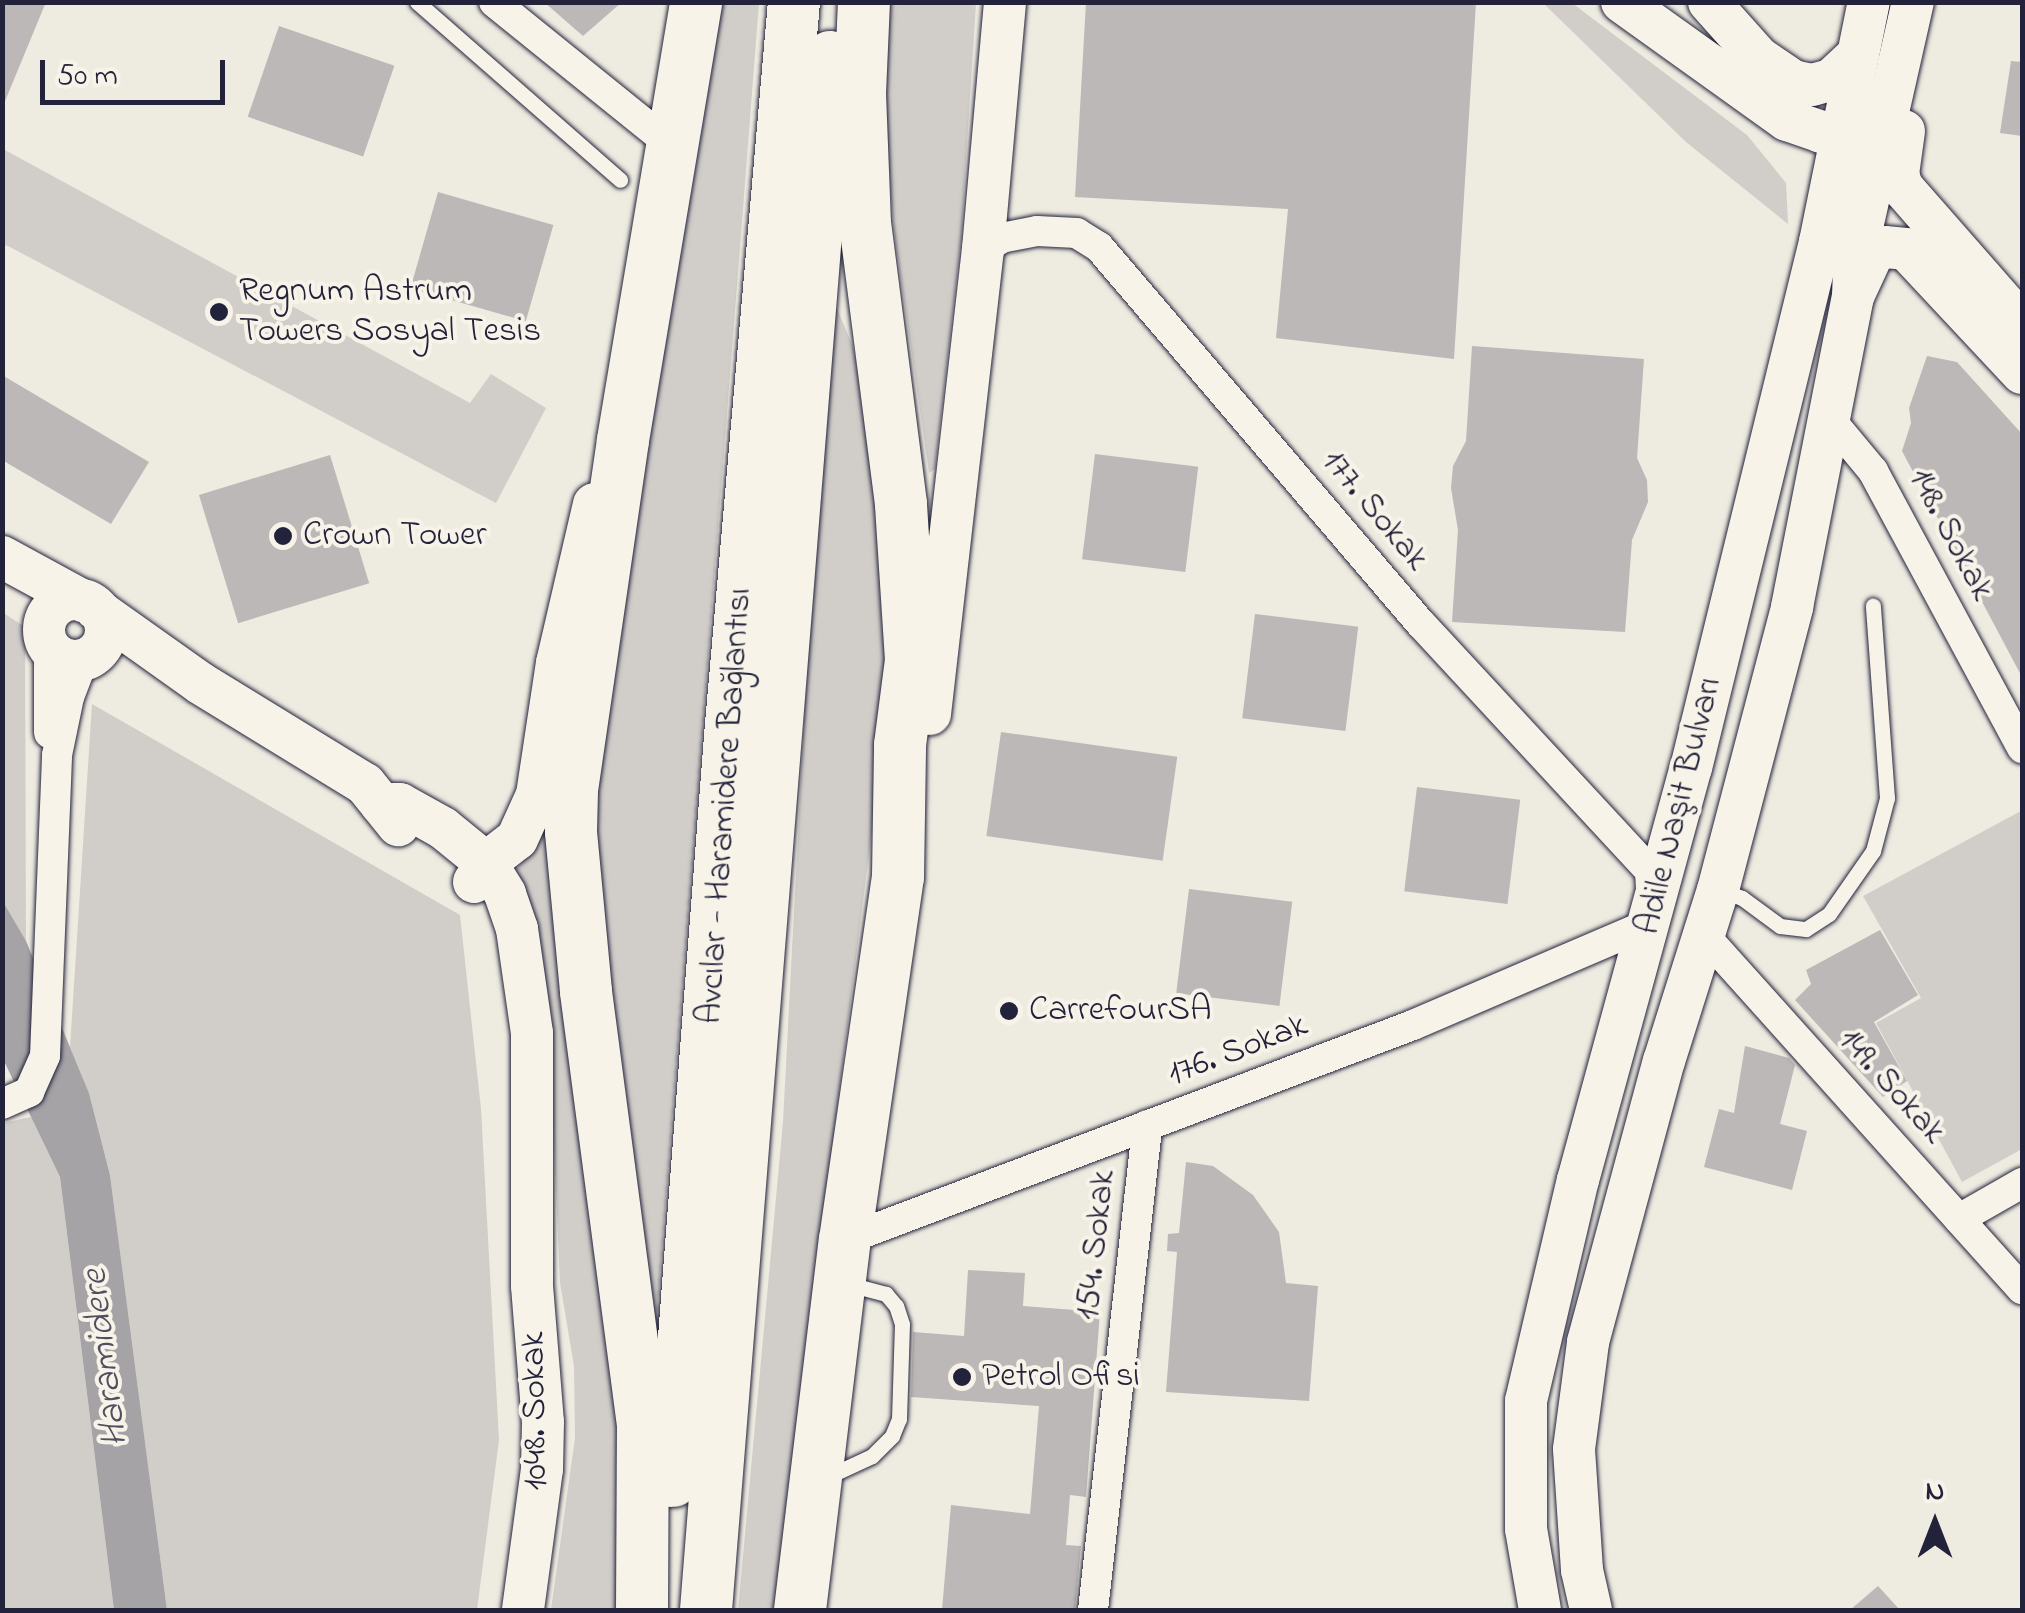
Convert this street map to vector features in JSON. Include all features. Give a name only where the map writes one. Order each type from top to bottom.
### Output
[{"type":"highway","points":[[642,1610],[643,1426],[586,991],[571,832],[576,744],[696,2]]},
{"type":"highway","name":"Avcılar - Haramidere Bağlantısı","points":[[664,1610],[730,736],[794,2]]},
{"type":"highway","name":"Avcılar - Haramidere Bağlantısı","points":[[706,1610],[834,2]]},
{"type":"highway","points":[[800,1610],[842,1261],[898,876],[900,746],[910,660],[910,592],[865,224],[860,93],[864,2]]},
{"type":"main road","points":[[898,876],[927,739],[983,249],[1005,2]]},
{"type":"main road","points":[[1622,2],[1746,95],[1806,129],[1872,137],[1886,121]]},
{"type":"main road","points":[[1709,2],[1759,58],[1793,81],[1812,84],[1831,80],[1858,55]]},
{"type":"main road","name":"Adile Naşit Bulvarı","points":[[1540,1610],[1526,1529],[1526,1401],[1578,1180],[1653,922],[1809,285],[1869,2]]},
{"type":"main road","points":[[1915,2],[1915,76],[1898,174],[1902,187],[2022,324]]},
{"type":"main road","name":"Adile Naşit Bulvarı","points":[[1591,1610],[1577,1518],[1578,1400],[1588,1342],[1718,890],[1792,607],[1853,297],[1854,263],[1915,2]]},
{"type":"main road","points":[[1746,95],[1784,133],[1811,176],[1816,209],[1809,285]]},
{"type":"main road","points":[[1853,297],[1874,253],[1885,246],[1906,250],[2022,373]]},
{"type":"main road","points":[[2,557],[91,605],[200,683],[364,784],[381,804],[400,804],[443,828],[480,873],[517,840],[537,795],[557,664],[588,520],[623,440]]},
{"type":"main road","points":[[2,566],[34,596],[68,645],[143,657],[200,683]]},
{"type":"main road","points":[[68,645],[64,601],[91,605]]},
{"type":"main road","name":"1048. Sokak","points":[[480,873],[512,910],[532,1033],[535,1098],[530,1211],[543,1422],[542,1469],[523,1610]]},
{"type":"main road","points":[[1653,922],[1704,935]]},
{"type":"main road","points":[[1578,1180],[1628,1194]]},
{"type":"street","points":[[494,2],[674,147]]},
{"type":"street","name":"177. Sokak","points":[[983,249],[1002,238],[1037,231],[1077,233],[1098,248],[1421,624],[1650,871],[1653,922]]},
{"type":"street","name":"148. Sokak","points":[[1830,418],[1873,471],[2022,748]]},
{"type":"street","points":[[2,1104],[28,1092],[46,1056],[57,754],[47,717],[68,645]]},
{"type":"street","name":"176. Sokak","points":[[842,1261],[1147,1125],[1414,1025],[1653,922]]},
{"type":"street","name":"149. Sokak","points":[[1704,935],[2022,1289]]},
{"type":"street","name":"154. Sokak","points":[[1094,1610],[1147,1125]]},
{"type":"street","points":[[1959,1219],[2022,1183]]},
{"type":"lane","points":[[420,4],[620,180]]},
{"type":"lane","points":[[1718,890],[1742,898],[1780,926],[1806,928],[1830,914],[1874,850],[1887,798],[1874,606]]},
{"type":"lane","points":[[816,1482],[872,1456],[892,1436],[899,1419],[902,1324],[896,1306],[842,1261]]},
{"type":"shaded area","points":[[721,3],[759,3],[654,1350],[633,1239],[590,786]]},
{"type":"shaded area","points":[[887,3],[976,3],[961,238],[935,469],[929,473],[894,230],[886,131]]},
{"type":"shaded area","points":[[1543,3],[1572,3],[1747,135],[1786,183],[1788,224],[1686,142]]},
{"type":"shaded area","name":"Regnum Astrum Towers Sosyal Tesis","points":[[3,149],[470,403],[491,374],[546,408],[496,503],[6,245],[3,250]]},
{"type":"shaded area","points":[[835,304],[852,344],[868,412],[890,647],[884,735],[774,1610],[738,1610],[783,1122],[810,606]]},
{"type":"shaded area","points":[[2,612],[25,627],[26,948],[3,907]]},
{"type":"shaded area","points":[[92,704],[460,915],[481,1109],[499,1440],[477,1610],[167,1610],[110,1175],[89,1093],[70,1047]]},
{"type":"shaded area","points":[[555,798],[633,1425],[627,1610],[551,1610],[575,1438],[574,1366],[560,1283],[553,1122],[516,871],[536,842]]},
{"type":"shaded area","points":[[2021,811],[2022,1149],[1962,1182],[1876,1023],[1921,998],[1863,896]]},
{"type":"shaded area","points":[[31,1117],[60,1177],[114,1610],[3,1610],[3,1123]]},
{"type":"water","name":"Haramidere","points":[[2,900],[26,941],[89,1093],[110,1175],[167,1610],[114,1610],[60,1177],[3,1059]]},
{"type":"building","points":[[2,2],[46,2],[3,106],[2,106]]},
{"type":"building","points":[[544,2],[622,2],[583,36]]},
{"type":"building","points":[[1086,2],[1476,2],[1454,359],[1276,338],[1288,209],[1075,197]]},
{"type":"building","points":[[279,26],[394,66],[363,156],[248,117]]},
{"type":"building","points":[[2011,61],[2022,62],[2022,136],[2000,133]]},
{"type":"building","points":[[438,192],[553,225],[526,321],[410,288]]},
{"type":"building","points":[[1472,346],[1644,359],[1637,458],[1647,480],[1648,502],[1632,540],[1625,632],[1452,622],[1458,530],[1451,488],[1453,466],[1466,441]]},
{"type":"building","points":[[1927,356],[1957,362],[2022,434],[2022,677],[1902,451],[1911,423],[1909,408]]},
{"type":"building","points":[[2,375],[149,462],[111,524],[2,460]]},
{"type":"building","points":[[1095,454],[1198,467],[1185,572],[1082,559]]},
{"type":"building","name":"Crown Tower","points":[[330,455],[369,583],[238,623],[199,495]]},
{"type":"building","points":[[1255,614],[1358,627],[1345,731],[1242,718]]},
{"type":"building","points":[[1001,732],[1177,757],[1163,861],[986,836]]},
{"type":"building","points":[[1417,787],[1520,800],[1507,904],[1404,891]]},
{"type":"building","points":[[1189,889],[1292,902],[1279,1006],[1176,993]]},
{"type":"building","points":[[1880,930],[1918,995],[1874,1022],[1907,1081],[1883,1097],[1795,1000],[1811,984],[1806,970]]},
{"type":"building","points":[[1745,1046],[1789,1058],[1795,1065],[1780,1124],[1807,1131],[1792,1190],[1704,1167],[1719,1109],[1734,1113]]},
{"type":"building","points":[[1186,1162],[1213,1166],[1253,1195],[1279,1232],[1286,1283],[1318,1286],[1309,1401],[1166,1392],[1177,1252],[1167,1251],[1168,1234],[1179,1233]]},
{"type":"building","points":[[968,1270],[1025,1273],[1023,1306],[1100,1312],[1086,1497],[1070,1495],[1066,1545],[1081,1546],[1075,1610],[942,1610],[951,1505],[1030,1514],[1039,1406],[911,1397],[913,1332],[964,1336]]},
{"type":"building","points":[[1878,1586],[1900,1610],[1850,1610]]},
{"type":"place","name":"Regnum Astrum Towers Sosyal Tesis","points":[[219,312]]},
{"type":"place","name":"Crown Tower","points":[[283,536]]},
{"type":"place","name":"CarrefourSA","points":[[1009,1011]]},
{"type":"place","name":"Petrol Ofisi","points":[[962,1377]]}]
